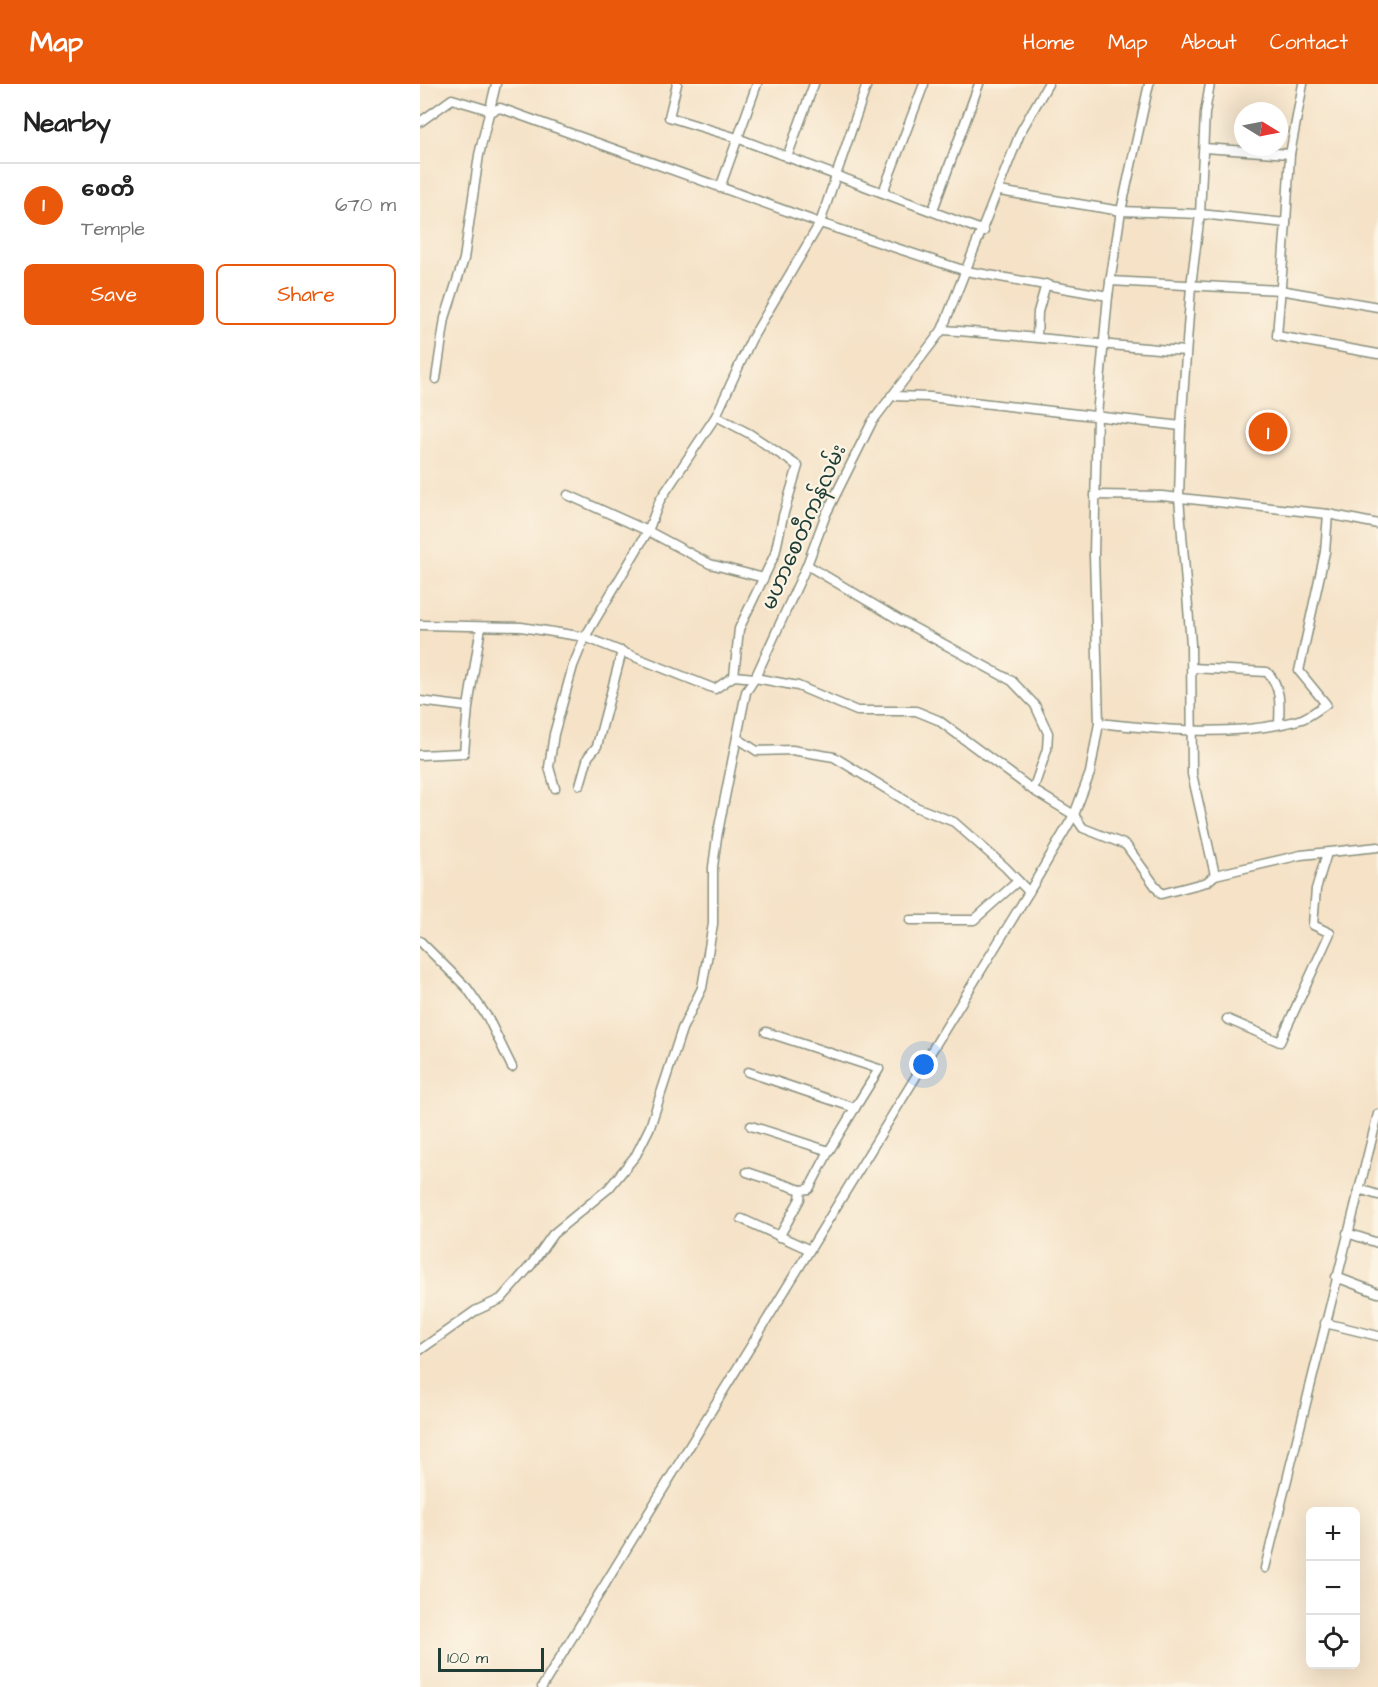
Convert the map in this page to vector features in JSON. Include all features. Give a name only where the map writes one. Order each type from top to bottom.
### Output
[{"type":"street","points":[[436,379],[445,318],[464,259],[479,155],[492,111],[496,84]]},
{"type":"street","points":[[677,84],[669,117],[787,156],[984,231]]},
{"type":"street","points":[[720,188],[758,84]]},
{"type":"street","points":[[787,156],[814,84]]},
{"type":"street","points":[[555,788],[549,767],[554,734],[573,666],[585,637],[648,531],[660,500],[716,416],[751,340],[820,224],[867,84]]},
{"type":"street","points":[[883,192],[924,84]]},
{"type":"street","points":[[933,210],[979,84]]},
{"type":"street","name":"မဟာစေတီကန်လမ်း","points":[[420,1350],[475,1311],[501,1299],[531,1265],[553,1234],[609,1188],[636,1155],[650,1127],[682,1029],[702,988],[713,924],[714,857],[746,692],[755,678],[807,566],[826,514],[872,422],[942,330],[984,231],[1021,131],[1048,84]]},
{"type":"street","points":[[542,1687],[1029,892],[1074,814],[1090,773],[1099,723],[1094,555],[1097,415],[1110,281],[1121,211],[1149,84]]},
{"type":"street","points":[[1210,84],[1186,351],[1179,498],[1192,668],[1192,774],[1215,875]]},
{"type":"street","points":[[1303,84],[1290,154],[1277,336],[1378,354]]},
{"type":"street","points":[[420,122],[453,99],[492,111],[500,108],[820,224],[966,271],[1108,296]]},
{"type":"street","points":[[1204,148],[1290,154]]},
{"type":"street","points":[[999,191],[1121,211],[1200,214],[1286,223]]},
{"type":"street","points":[[1110,281],[1280,290],[1378,307]]},
{"type":"street","points":[[1037,337],[1038,312],[1046,284]]},
{"type":"street","points":[[942,330],[1037,337],[1104,346],[1186,351]]},
{"type":"street","points":[[891,396],[1097,415],[1181,426]]},
{"type":"street","points":[[716,416],[750,434],[798,466],[783,516],[775,554],[739,629],[734,676]]},
{"type":"street","points":[[568,495],[648,531],[710,564],[764,578]]},
{"type":"street","points":[[1095,495],[1179,498],[1328,514],[1378,524]]},
{"type":"street","points":[[1099,723],[1192,730],[1255,727],[1304,718],[1326,704],[1299,672],[1325,552],[1328,514]]},
{"type":"street","points":[[807,566],[1012,681],[1035,705],[1048,733],[1047,750],[1033,790]]},
{"type":"street","points":[[420,625],[521,627],[585,637],[715,689],[734,676],[755,678],[798,686],[857,711],[916,711],[938,720],[1033,790],[1074,814],[1083,828],[1126,845],[1161,894],[1207,882],[1215,875],[1301,855],[1378,847]]},
{"type":"street","points":[[420,755],[464,753],[468,707],[481,627]]},
{"type":"street","points":[[580,785],[588,757],[597,746],[622,651]]},
{"type":"street","points":[[1192,668],[1267,672],[1276,681],[1280,702],[1279,723]]},
{"type":"street","points":[[420,701],[468,707]]},
{"type":"street","points":[[737,738],[757,751],[792,750],[834,757],[916,807],[954,822],[1029,892]]},
{"type":"street","points":[[1227,1019],[1280,1042],[1330,933],[1313,924],[1316,889],[1327,853]]},
{"type":"street","points":[[910,920],[974,920],[1018,881]]},
{"type":"street","points":[[420,941],[467,988],[488,1018],[512,1067]]},
{"type":"street","points":[[747,1172],[801,1190],[809,1189],[829,1151],[879,1069],[766,1032]]},
{"type":"street","points":[[748,1072],[855,1108]]},
{"type":"street","points":[[1265,1568],[1378,1114]]},
{"type":"street","points":[[750,1126],[829,1151]]},
{"type":"street","points":[[1359,1189],[1378,1195]]},
{"type":"street","points":[[779,1237],[800,1199],[801,1190]]},
{"type":"street","points":[[742,1219],[808,1250]]},
{"type":"street","points":[[1347,1233],[1378,1243]]},
{"type":"street","points":[[1336,1277],[1378,1293]]},
{"type":"street","points":[[1325,1323],[1378,1336]]},
{"type":"place","name":"စေတီ","points":[[1268,432]]}]
